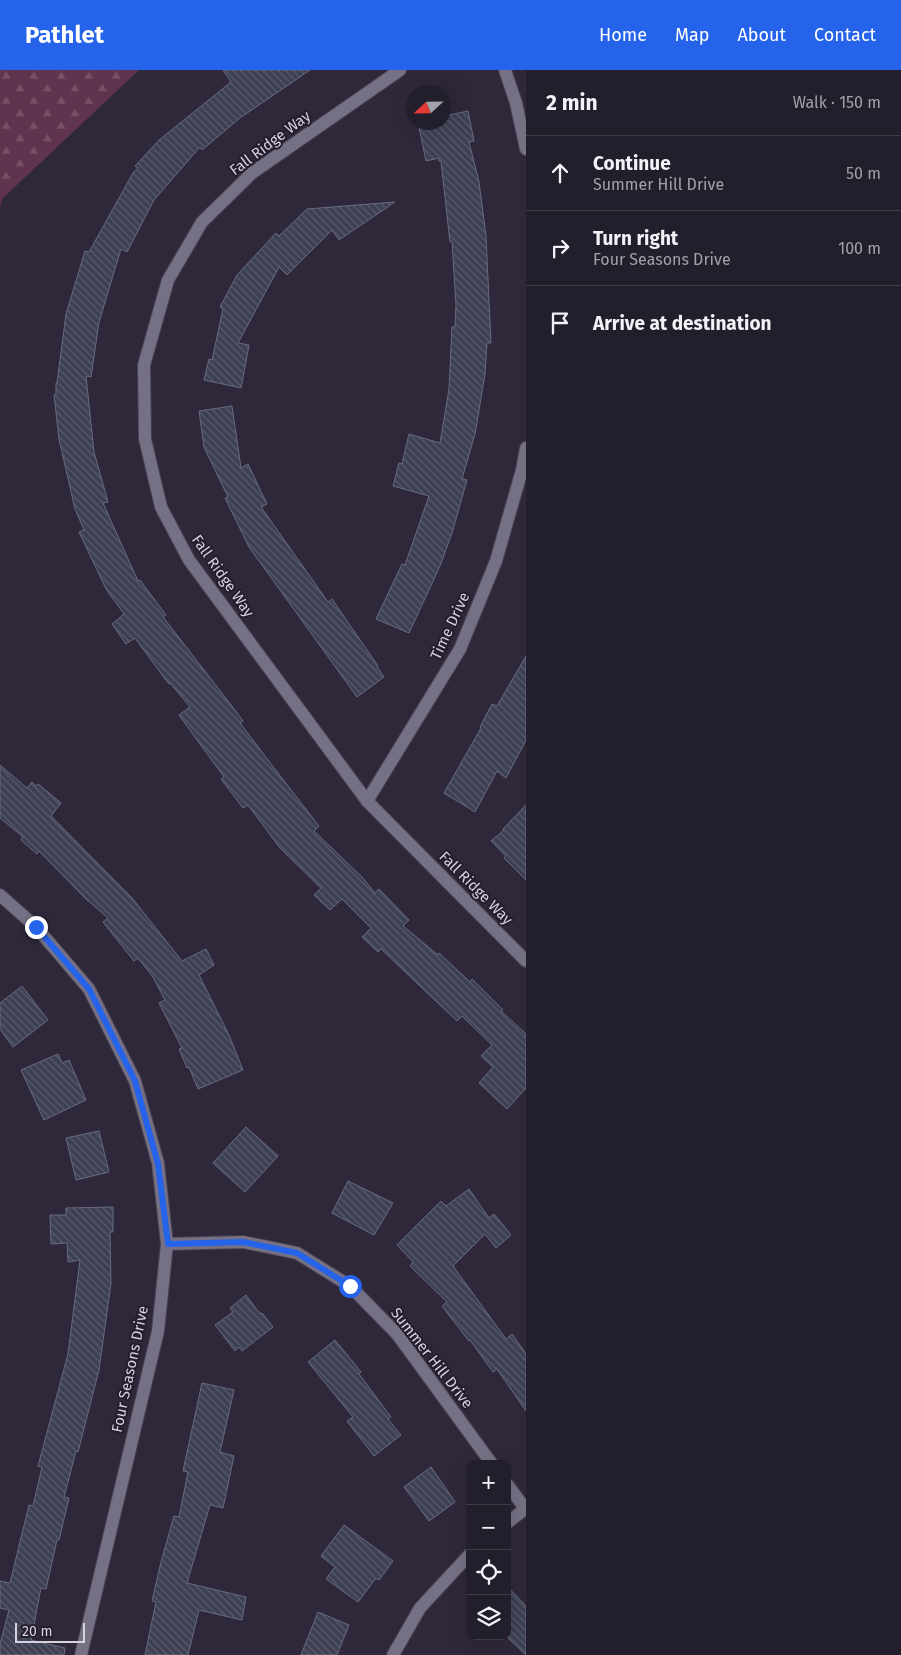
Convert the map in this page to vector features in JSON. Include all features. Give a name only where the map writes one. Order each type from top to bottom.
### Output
[{"type":"street","name":"Fall Ridge Way","points":[[400,70],[252,172],[202,222],[168,280],[144,365],[145,439],[161,507],[189,560],[367,802],[526,961]]},
{"type":"street","points":[[505,70],[516,103],[526,149]]},
{"type":"street","name":"Time Drive","points":[[367,802],[460,649],[496,561],[522,470],[526,448]]},
{"type":"street","name":"Four Seasons Drive","points":[[0,895],[36,927],[89,989],[135,1081],[158,1164],[168,1244],[158,1331],[81,1655]]},
{"type":"street","name":"Summer Hill Drive","points":[[168,1244],[243,1242],[297,1253],[350,1286],[397,1334],[489,1460]]},
{"type":"street","points":[[511,1489],[526,1509],[511,1521]]},
{"type":"street","points":[[393,1655],[420,1608],[466,1558]]},
{"type":"green space","points":[[0,70],[139,70],[2,199],[0,207]]},
{"type":"building","points":[[223,70],[310,70],[240,118],[202,150],[200,147],[154,200],[127,252],[121,249],[99,322],[91,377],[86,376],[94,452],[108,502],[103,503],[138,581],[140,580],[166,615],[163,617],[243,721],[240,723],[319,826],[314,831],[362,877],[375,893],[379,889],[409,920],[403,926],[438,955],[439,953],[470,982],[472,979],[503,1010],[501,1011],[526,1034],[526,1088],[507,1109],[479,1083],[493,1067],[481,1056],[492,1045],[462,1016],[457,1021],[381,949],[378,952],[362,937],[371,928],[342,899],[330,910],[314,895],[321,888],[280,848],[248,805],[243,808],[221,779],[224,777],[179,715],[190,707],[171,684],[168,683],[135,638],[126,644],[112,624],[124,614],[106,589],[79,532],[84,530],[75,509],[59,439],[54,395],[56,395],[66,314],[85,251],[89,252],[133,173],[138,168],[135,166],[159,140],[231,82]]},
{"type":"building","points":[[468,111],[474,141],[469,142],[479,182],[486,236],[491,343],[487,343],[485,374],[475,434],[462,479],[467,480],[452,533],[440,566],[409,633],[376,619],[402,564],[405,565],[429,496],[393,486],[399,463],[402,464],[409,434],[440,443],[449,389],[452,327],[455,327],[456,305],[452,241],[450,242],[441,161],[439,161],[439,158],[426,161],[420,130],[451,130],[451,115]]},
{"type":"building","points":[[395,202],[339,240],[332,230],[287,275],[279,267],[238,343],[249,345],[241,388],[204,380],[209,359],[212,360],[223,309],[220,307],[237,275],[276,233],[279,236],[307,209]]},
{"type":"building","points":[[232,406],[241,468],[248,464],[267,504],[261,507],[328,602],[332,599],[384,677],[357,697],[249,547],[225,498],[228,497],[204,447],[199,411]]},
{"type":"building","points":[[526,656],[526,740],[506,778],[497,771],[475,812],[444,793],[481,728],[492,704],[497,706]]},
{"type":"building","points":[[0,765],[27,788],[32,782],[36,786],[38,784],[61,803],[51,816],[132,898],[182,961],[206,949],[214,965],[199,975],[229,1035],[243,1070],[198,1089],[179,1049],[182,1048],[159,1003],[165,1000],[153,977],[138,958],[134,961],[103,922],[108,918],[85,898],[39,851],[37,854],[21,840],[23,837],[0,818]]},
{"type":"building","points":[[526,805],[526,880],[504,858],[506,856],[491,841],[504,830]]},
{"type":"building","points":[[22,986],[48,1020],[13,1047],[0,1029],[0,1003]]},
{"type":"building","points":[[58,1054],[62,1063],[69,1060],[86,1100],[44,1120],[21,1070]]},
{"type":"building","points":[[246,1127],[278,1156],[245,1192],[213,1163]]},
{"type":"building","points":[[99,1131],[109,1172],[76,1180],[66,1138]]},
{"type":"building","points":[[348,1181],[393,1203],[374,1235],[332,1213]]},
{"type":"building","points":[[469,1189],[489,1218],[494,1214],[511,1235],[496,1248],[485,1234],[453,1266],[506,1339],[512,1334],[526,1354],[526,1411],[497,1369],[493,1372],[442,1306],[447,1302],[410,1266],[413,1262],[397,1245],[441,1201],[446,1206]]},
{"type":"building","points":[[113,1207],[113,1232],[110,1232],[111,1283],[99,1370],[78,1452],[76,1451],[64,1497],[69,1498],[46,1589],[41,1588],[31,1640],[65,1648],[64,1655],[0,1655],[0,1644],[9,1610],[0,1608],[0,1581],[10,1583],[29,1505],[33,1506],[42,1467],[38,1466],[68,1354],[80,1260],[68,1262],[67,1243],[51,1244],[50,1215],[66,1215],[66,1208]]},
{"type":"building","points":[[246,1295],[260,1314],[262,1313],[273,1327],[242,1351],[239,1347],[235,1351],[215,1325],[233,1312],[230,1308]]},
{"type":"building","points":[[335,1340],[361,1372],[359,1374],[391,1417],[388,1419],[401,1435],[374,1456],[347,1421],[353,1417],[308,1362]]},
{"type":"building","points":[[202,1383],[234,1390],[220,1452],[234,1456],[223,1508],[210,1505],[187,1583],[246,1597],[242,1620],[199,1610],[188,1655],[145,1655],[156,1602],[152,1601],[161,1562],[174,1516],[179,1517],[188,1472],[183,1471]]},
{"type":"building","points":[[431,1467],[455,1502],[429,1521],[404,1487]]},
{"type":"building","points":[[344,1525],[393,1561],[379,1580],[376,1578],[358,1602],[326,1579],[335,1567],[321,1556]]},
{"type":"building","points":[[511,1590],[526,1606],[526,1655],[510,1640]]},
{"type":"building","points":[[318,1612],[349,1625],[337,1655],[301,1655]]},
{"type":"route","points":[[36,927],[89,989],[135,1081],[158,1164],[168,1244],[243,1242],[297,1253],[350,1286]]}]
